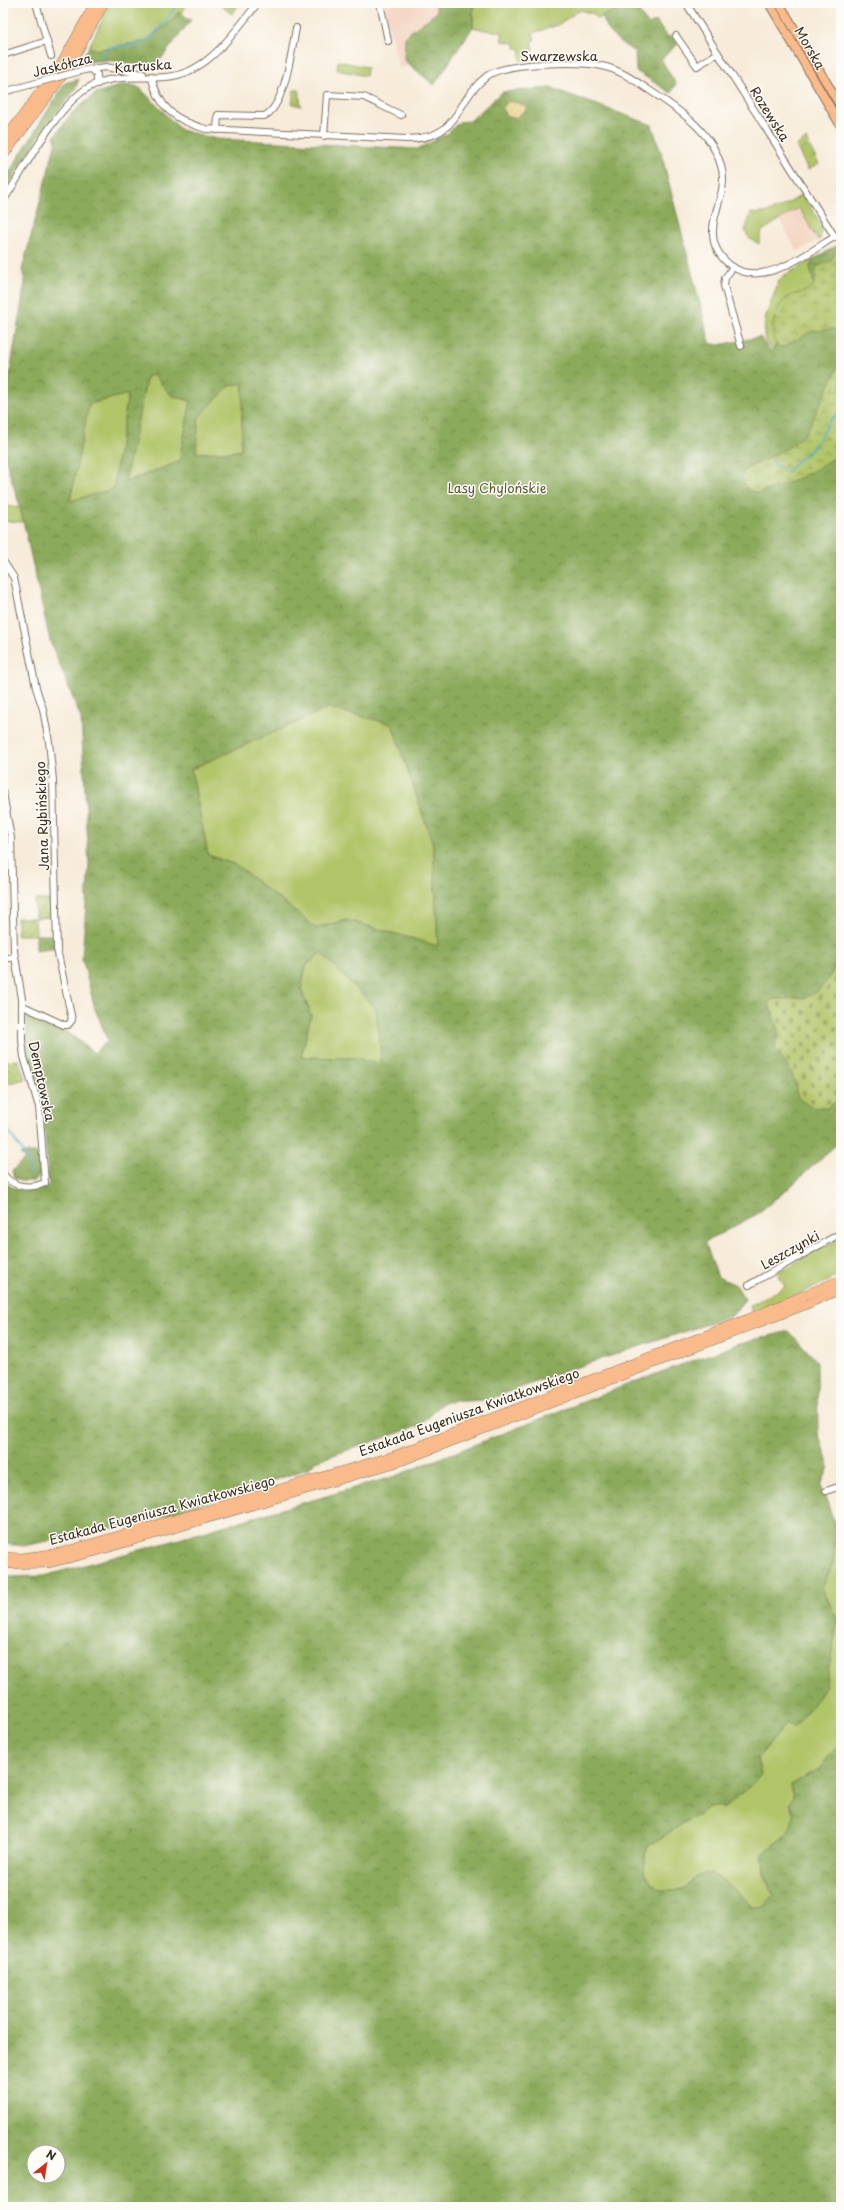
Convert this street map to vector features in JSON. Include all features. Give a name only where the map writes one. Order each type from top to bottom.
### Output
[{"type":"highway","points":[[3,142],[62,63],[95,3]]},
{"type":"highway","points":[[3,156],[69,67],[104,3]]},
{"type":"highway","name":"Estakada Eugeniusza Kwiatkowskiego","points":[[503,1418],[814,1293],[841,1280]]},
{"type":"highway","name":"Estakada Eugeniusza Kwiatkowskiego","points":[[3,1564],[34,1565],[314,1484],[503,1418],[812,1302],[841,1289]]},
{"type":"highway","name":"Estakada Eugeniusza Kwiatkowskiego","points":[[3,1557],[61,1557]]},
{"type":"main road","name":"Morska","points":[[769,3],[841,126]]},
{"type":"main road","name":"Morska","points":[[779,3],[841,108]]},
{"type":"street","points":[[36,3],[51,56]]},
{"type":"street","name":"Kartuska","points":[[3,201],[59,117],[78,95],[96,84],[117,78],[175,75],[204,63],[218,51],[258,3]]},
{"type":"street","points":[[380,3],[388,41]]},
{"type":"street","name":"Rozewska","points":[[686,3],[838,235]]},
{"type":"street","points":[[217,130],[218,115],[264,116],[275,106],[289,65],[296,28]]},
{"type":"street","points":[[676,36],[697,66],[718,53]]},
{"type":"street","points":[[3,55],[47,41]]},
{"type":"street","name":"Swarzewska","points":[[151,76],[157,96],[170,113],[192,125],[217,130],[407,139],[428,138],[450,125],[479,84],[487,76],[500,70],[519,66],[582,64],[611,68],[628,77],[678,110],[711,143],[720,161],[723,178],[722,194],[713,227],[714,241],[720,255],[733,267],[749,274],[769,273],[838,235]]},
{"type":"street","name":"Jaskółcza","points":[[3,92],[92,69],[113,68],[151,76]]},
{"type":"street","name":"Kartuska","points":[[92,69],[97,75],[96,84]]},
{"type":"street","points":[[324,136],[327,95],[364,97],[401,115]]},
{"type":"street","points":[[733,267],[725,278],[724,286],[741,346]]},
{"type":"street","name":"Jana Rybińskiego","points":[[3,561],[14,578],[36,688],[43,709],[49,742],[53,780],[57,949],[72,1020],[68,1025],[64,1025],[22,1006]]},
{"type":"street","name":"Demptowska","points":[[3,793],[11,838],[15,957],[22,1006],[22,1040],[24,1057],[39,1107],[45,1183],[39,1186],[21,1186],[10,1182],[3,1174]]},
{"type":"street","points":[[3,959],[15,957]]},
{"type":"street","name":"Leszczynki","points":[[749,1285],[841,1233]]},
{"type":"street","points":[[826,1491],[841,1486]]},
{"type":"shaded area","points":[[383,3],[438,3],[453,57],[399,68]]},
{"type":"shaded area","points":[[800,207],[818,240],[798,252],[779,218]]},
{"type":"green space","points":[[110,3],[189,3],[181,13],[179,12],[168,24],[146,41],[96,50],[89,47]]},
{"type":"green space","points":[[218,3],[240,3],[232,14]]},
{"type":"green space","points":[[435,3],[473,4],[473,27],[434,85],[404,60],[405,36],[437,12]]},
{"type":"green space","points":[[605,3],[614,6],[617,10],[598,19],[594,14],[579,10],[558,25],[533,33],[535,40],[531,41],[533,50],[527,60],[520,60],[521,49],[515,48],[515,43],[502,41],[502,32],[473,27],[473,4]]},
{"type":"green space","points":[[605,3],[638,3],[644,7],[639,12],[649,25],[656,21],[667,37],[671,36],[678,44],[661,59],[676,84],[671,93],[636,71],[635,52],[614,37],[604,21],[602,15],[617,10],[614,6]]},
{"type":"green space","points":[[179,12],[191,20],[161,59],[148,68],[113,61],[97,61],[78,64],[89,47],[97,50],[146,41],[168,24]]},
{"type":"green space","points":[[338,61],[367,67],[366,76],[337,70]]},
{"type":"green space","points":[[79,79],[75,90],[46,126],[3,193],[3,179],[7,176],[65,83]]},
{"type":"green space","name":"Lasy Chylońskie","points":[[123,85],[136,86],[141,89],[181,130],[217,139],[418,149],[447,134],[459,122],[470,121],[502,92],[551,88],[652,125],[661,152],[710,343],[718,345],[760,337],[772,353],[799,301],[814,284],[810,266],[814,259],[841,243],[841,958],[827,981],[815,993],[799,998],[772,999],[769,1006],[779,1029],[775,1049],[792,1073],[798,1098],[827,1108],[841,1098],[841,1140],[790,1187],[757,1214],[705,1242],[718,1277],[736,1285],[745,1299],[732,1316],[571,1369],[487,1400],[444,1402],[421,1425],[316,1461],[308,1469],[152,1520],[23,1546],[3,1544],[3,1180],[8,1185],[19,1190],[30,1190],[49,1186],[44,1123],[27,1054],[27,1011],[65,1030],[94,1053],[108,1041],[95,1009],[82,958],[89,865],[81,718],[50,641],[20,507],[5,458],[3,414],[25,282],[22,270],[56,141],[54,137],[70,115],[96,93]],"holes":[[[154,375],[171,395],[191,401],[179,462],[125,482],[147,376]],[[243,383],[241,451],[196,453],[199,417],[229,386]],[[128,394],[113,489],[70,501],[89,404]],[[329,708],[392,724],[433,845],[438,946],[347,920],[316,928],[236,865],[208,855],[191,769]],[[321,953],[376,1009],[381,1065],[357,1058],[301,1057],[311,1015],[301,989],[306,966]]]},
{"type":"green space","points":[[294,90],[299,90],[301,106],[292,104]]},
{"type":"green space","points":[[806,139],[819,164],[808,170],[796,146]]},
{"type":"green space","points":[[802,194],[822,225],[820,239],[818,240],[799,208],[762,231],[759,244],[750,239],[745,231],[751,213],[764,213],[771,211],[791,202]]},
{"type":"green space","points":[[841,246],[841,328],[812,331],[787,345],[780,347],[775,343],[773,323],[780,305],[790,296],[811,288],[815,281],[816,267],[831,261],[836,251]]},
{"type":"green space","points":[[814,259],[810,266],[814,284],[799,301],[773,351],[764,337],[765,318],[779,281],[783,276]]},
{"type":"green space","points":[[841,361],[841,453],[811,472],[791,482],[757,493],[748,489],[741,478],[744,471],[791,446],[806,433]]},
{"type":"green space","points":[[154,375],[171,395],[191,401],[179,462],[124,482],[147,376]]},
{"type":"green space","points":[[243,383],[241,451],[196,453],[198,417],[229,386]]},
{"type":"green space","points":[[128,394],[113,490],[70,501],[89,404]]},
{"type":"green space","points":[[3,506],[20,507],[23,522],[3,521]]},
{"type":"green space","points":[[329,708],[392,724],[433,845],[438,946],[347,920],[316,928],[236,865],[208,855],[191,769]]},
{"type":"green space","points":[[35,900],[53,900],[54,917],[35,918]]},
{"type":"green space","points":[[17,918],[35,918],[36,935],[17,935]]},
{"type":"green space","points":[[36,935],[54,935],[54,948],[36,951]]},
{"type":"green space","points":[[321,952],[376,1009],[381,1066],[357,1058],[301,1057],[311,1015],[301,989],[306,966]]},
{"type":"green space","points":[[841,958],[841,1098],[827,1108],[811,1107],[798,1098],[792,1073],[775,1049],[779,1029],[773,1017],[769,1002],[772,999],[799,998],[815,993],[827,981]]},
{"type":"green space","points":[[19,1060],[25,1079],[3,1085],[3,1061]]},
{"type":"green space","points":[[25,1153],[36,1153],[39,1160],[40,1176],[34,1181],[20,1181],[14,1178],[12,1171],[25,1159],[20,1155]]},
{"type":"green space","points":[[841,1237],[841,1274],[814,1288],[752,1313],[749,1306],[785,1287],[777,1272]]},
{"type":"green space","points":[[789,1331],[817,1361],[818,1432],[829,1467],[821,1485],[837,1530],[833,1563],[822,1588],[838,1620],[825,1688],[794,1728],[786,1723],[757,1759],[761,1775],[746,1790],[723,1808],[716,1806],[709,1807],[646,1847],[644,1873],[659,1890],[683,1890],[699,1875],[705,1873],[711,1874],[724,1881],[752,1907],[765,1906],[774,1895],[764,1874],[763,1854],[782,1838],[791,1827],[793,1821],[790,1803],[793,1797],[791,1785],[819,1769],[841,1742],[841,2207],[3,2207],[3,1577],[44,1576],[169,1542],[395,1476],[634,1382],[741,1343]]},
{"type":"green space","points":[[837,1530],[841,1532],[841,1742],[819,1769],[791,1785],[793,1797],[790,1804],[792,1821],[790,1828],[782,1838],[763,1854],[764,1874],[774,1895],[765,1906],[752,1908],[725,1883],[698,1876],[684,1890],[659,1890],[644,1873],[646,1847],[709,1807],[716,1806],[723,1808],[746,1790],[761,1775],[757,1759],[786,1723],[794,1728],[838,1620],[822,1588],[833,1563]]},
{"type":"sand","points":[[509,101],[524,105],[527,109],[515,118],[506,116],[503,107]]},
{"type":"waterway","points":[[101,56],[104,52],[113,47],[136,45],[145,42],[156,32],[180,3]]},
{"type":"waterway","points":[[773,462],[782,471],[788,471],[800,458],[803,458],[805,454],[814,447],[829,422],[841,411]]},
{"type":"waterway","points":[[3,1123],[27,1158],[31,1176]]}]
